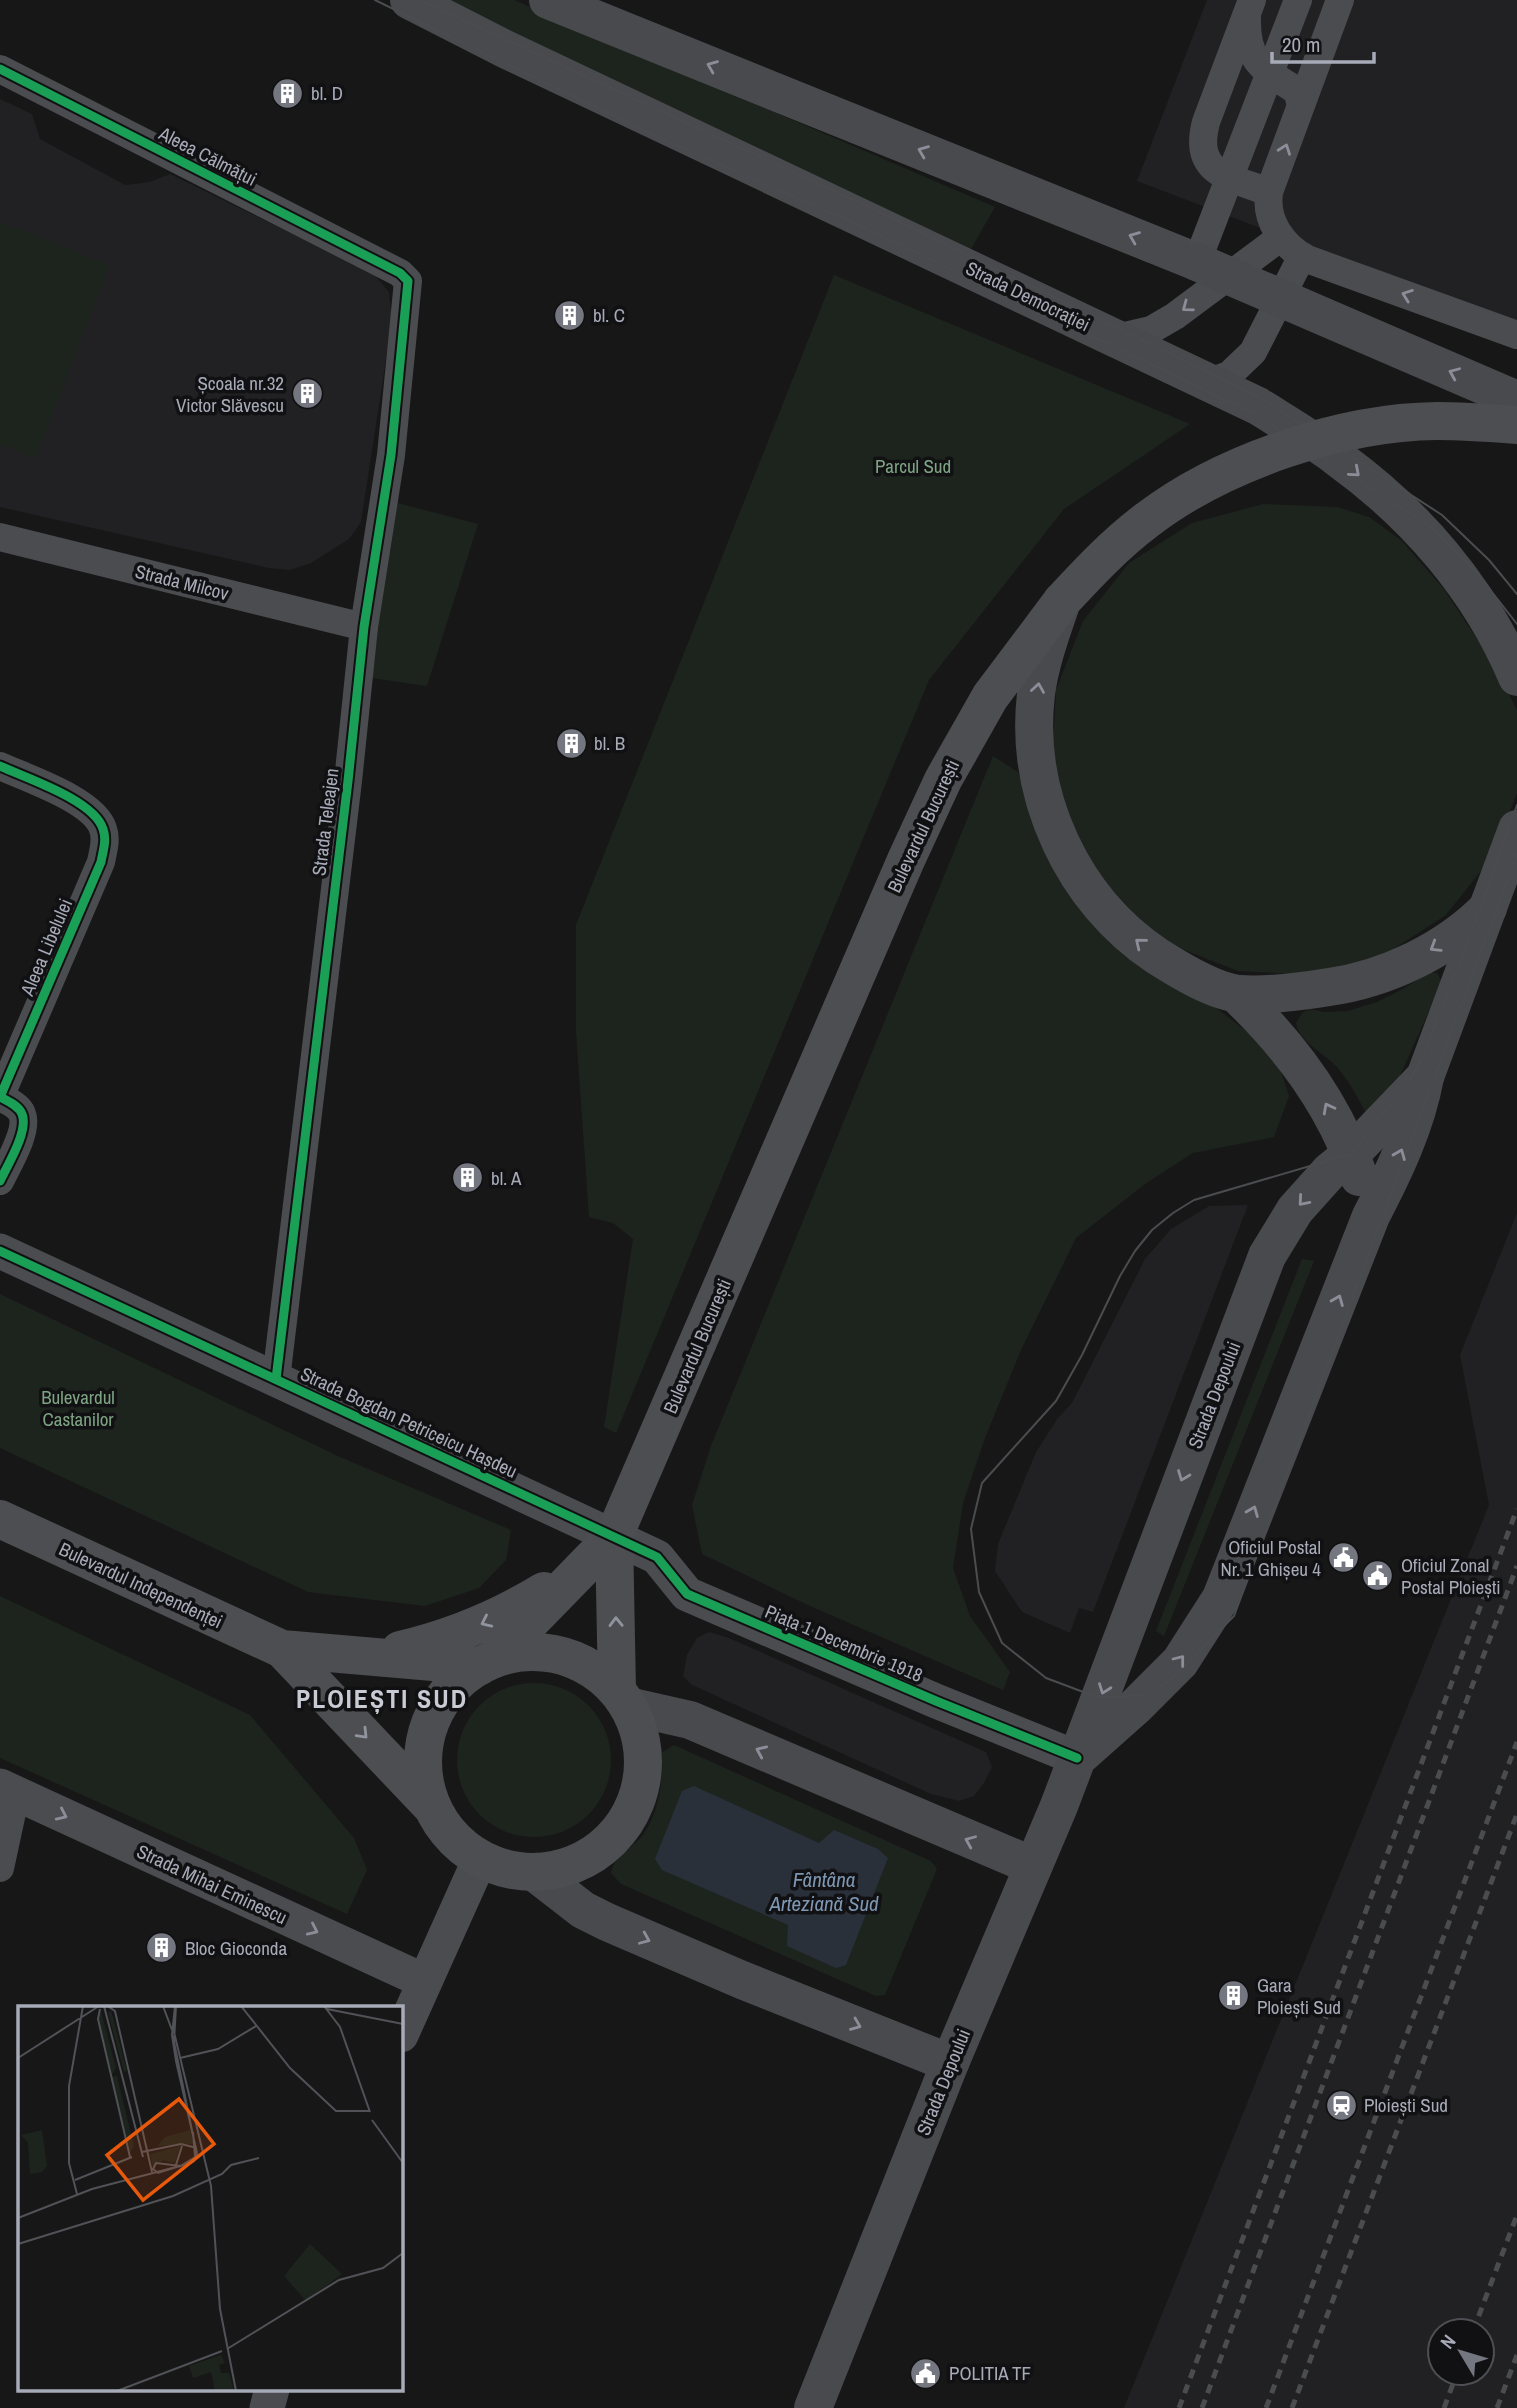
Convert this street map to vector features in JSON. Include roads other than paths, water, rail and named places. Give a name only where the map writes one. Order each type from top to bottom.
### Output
[{"type":"main road","name":"Strada Democrației","points":[[409,0],[1258,406],[1340,459],[1410,519],[1435,545],[1489,620],[1517,677]]},
{"type":"main road","name":"Strada Democrației","points":[[422,0],[454,22]]},
{"type":"main road","points":[[548,0],[1197,262],[1517,400]]},
{"type":"main road","name":"Bulevardul București","points":[[487,1663],[587,1564],[621,1520],[943,780],[990,697],[1062,601],[1105,555],[1148,519],[1192,490],[1235,469],[1339,434],[1392,425],[1435,421],[1517,425]]},
{"type":"main road","points":[[1062,601],[1045,653],[1036,694],[1034,725],[1041,788],[1051,821],[1078,876],[1097,902],[1143,947],[1198,980],[1236,993],[1276,994],[1348,985],[1389,972],[1451,938],[1476,920],[1489,906],[1517,830]]},
{"type":"main road","name":"Strada Depoului","points":[[1077,1758],[1136,1706],[1180,1662],[1220,1598],[1371,1216],[1389,1183],[1420,1104],[1425,1077],[1489,906]]},
{"type":"main road","points":[[1236,993],[1272,1030],[1315,1084],[1351,1154],[1371,1216]]},
{"type":"main road","name":"Strada Depoului","points":[[814,2408],[950,2063],[1077,1758],[1267,1256],[1295,1210],[1330,1171],[1351,1154],[1425,1077]]},
{"type":"main road","name":"Bulevardul Independenței","points":[[0,1519],[282,1649],[487,1663]]},
{"type":"main road","name":"Bulevardul București","points":[[621,1520],[623,1698]]},
{"type":"main road","points":[[372,1657],[468,1631],[515,1609],[587,1564]]},
{"type":"main road","name":"Bulevardul Independenței","points":[[282,1649],[432,1807],[444,1828],[460,1845],[480,1859],[515,1871],[551,1871],[585,1860],[613,1838],[634,1809],[643,1774],[641,1739],[623,1698],[598,1673],[570,1658],[538,1652],[510,1655],[487,1663],[454,1686],[435,1712],[425,1743],[424,1775],[432,1807]]},
{"type":"main road","points":[[623,1698],[690,1720],[1033,1866]]},
{"type":"main road","points":[[534,1872],[583,1910],[607,1922],[742,1980],[950,2063]]},
{"type":"street","points":[[1197,262],[1298,0]]},
{"type":"street","points":[[1340,0],[1269,192],[1270,216],[1281,237],[1292,250],[1302,256],[1517,335]]},
{"type":"street","points":[[1250,7],[1247,28],[1251,53],[1264,71],[1297,91],[1301,105]]},
{"type":"street","points":[[1250,7],[1202,138],[1203,154],[1214,169],[1269,192]]},
{"type":"street","name":"Aleea Călmățui","points":[[0,69],[400,273]]},
{"type":"street","points":[[1220,85],[1248,69],[1264,71]]},
{"type":"street","points":[[1117,338],[1151,330],[1175,316],[1281,237]]},
{"type":"street","points":[[1210,382],[1228,375],[1253,352],[1302,256]]},
{"type":"street","name":"Strada Teleajen","points":[[276,1379],[364,627],[391,455],[408,281],[400,273]]},
{"type":"street","points":[[1253,352],[1250,386],[1258,406]]},
{"type":"street","name":"Strada Milcov","points":[[0,537],[364,627]]},
{"type":"street","points":[[1456,573],[1467,576],[1517,648]]},
{"type":"street","name":"Aleea Libelulei","points":[[0,766],[82,804],[103,828],[105,844],[101,862],[0,1097],[22,1113],[23,1126],[18,1144],[0,1181]]},
{"type":"street","name":"Strada Bogdan Petriceicu Hașdeu","points":[[0,1251],[276,1379],[621,1520]]},
{"type":"street","name":"Piața 1 Decembrie 1918","points":[[621,1520],[657,1557],[687,1594],[1077,1758]]},
{"type":"street","points":[[0,1868],[8,1790]]},
{"type":"street","name":"Strada Mihai Eminescu","points":[[8,1790],[424,1981]]},
{"type":"street","points":[[402,2033],[480,1859]]},
{"type":"street","points":[[267,2408],[272,2390]]},
{"type":"water","name":"Fântâna Arteziană Sud","points":[[694,1786],[819,1843],[834,1830],[878,1849],[888,1858],[846,1965],[836,1968],[787,1946],[788,1925],[662,1870],[655,1859],[682,1791]]},
{"type":"tram line","points":[[375,0],[649,133],[863,227],[1253,413],[1431,527],[1477,573],[1517,624]]},
{"type":"tram line","points":[[420,0],[871,208],[1263,399],[1442,515],[1489,560],[1517,594]]},
{"type":"tram line","points":[[1517,805],[1422,1059],[1410,1079],[1351,1154],[1194,1200],[1152,1230],[1120,1276],[1082,1355],[1056,1401],[982,1483],[971,1529],[979,1592],[1002,1643],[1046,1678],[1094,1696],[1147,1694],[1168,1682],[1234,1616],[1517,855]]},
{"type":"railway","points":[[1179,2408],[1517,1509]]},
{"type":"railway","points":[[1202,2408],[1517,1566]]},
{"type":"railway","points":[[1266,2408],[1517,1742]]},
{"type":"railway","points":[[1292,2408],[1517,1814]]},
{"type":"railway","points":[[1478,2317],[1517,2215]]},
{"type":"railway","points":[[1497,2408],[1517,2355]]},
{"type":"railway","points":[[1444,2408],[1452,2387]]},
{"type":"place","name":"bl. D","points":[[288,93]]},
{"type":"place","name":"bl. C","points":[[570,315]]},
{"type":"place","name":"Școala nr.32 Victor Slăvescu","points":[[307,394]]},
{"type":"place","name":"bl. B","points":[[571,743]]},
{"type":"place","name":"bl. A","points":[[468,1178]]},
{"type":"place","name":"Oficiul Postal Nr. 1 Ghișeu 4","points":[[1344,1558]]},
{"type":"place","name":"Oficiul Zonal Postal Ploiești","points":[[1378,1576]]},
{"type":"place","name":"Bloc Gioconda","points":[[162,1948]]},
{"type":"place","name":"Gara Ploiești Sud","points":[[1234,1996]]},
{"type":"place","name":"Ploiești Sud","points":[[1341,2105]]},
{"type":"place","name":"POLITIA TF","points":[[926,2373]]},
{"type":"district","name":"PLOIEȘTI SUD","points":[[382,1698]]},
{"type":"park label","name":"Parcul Sud","points":[[913,466]]},
{"type":"park label","name":"Bulevardul Castanilor","points":[[78,1408]]}]
